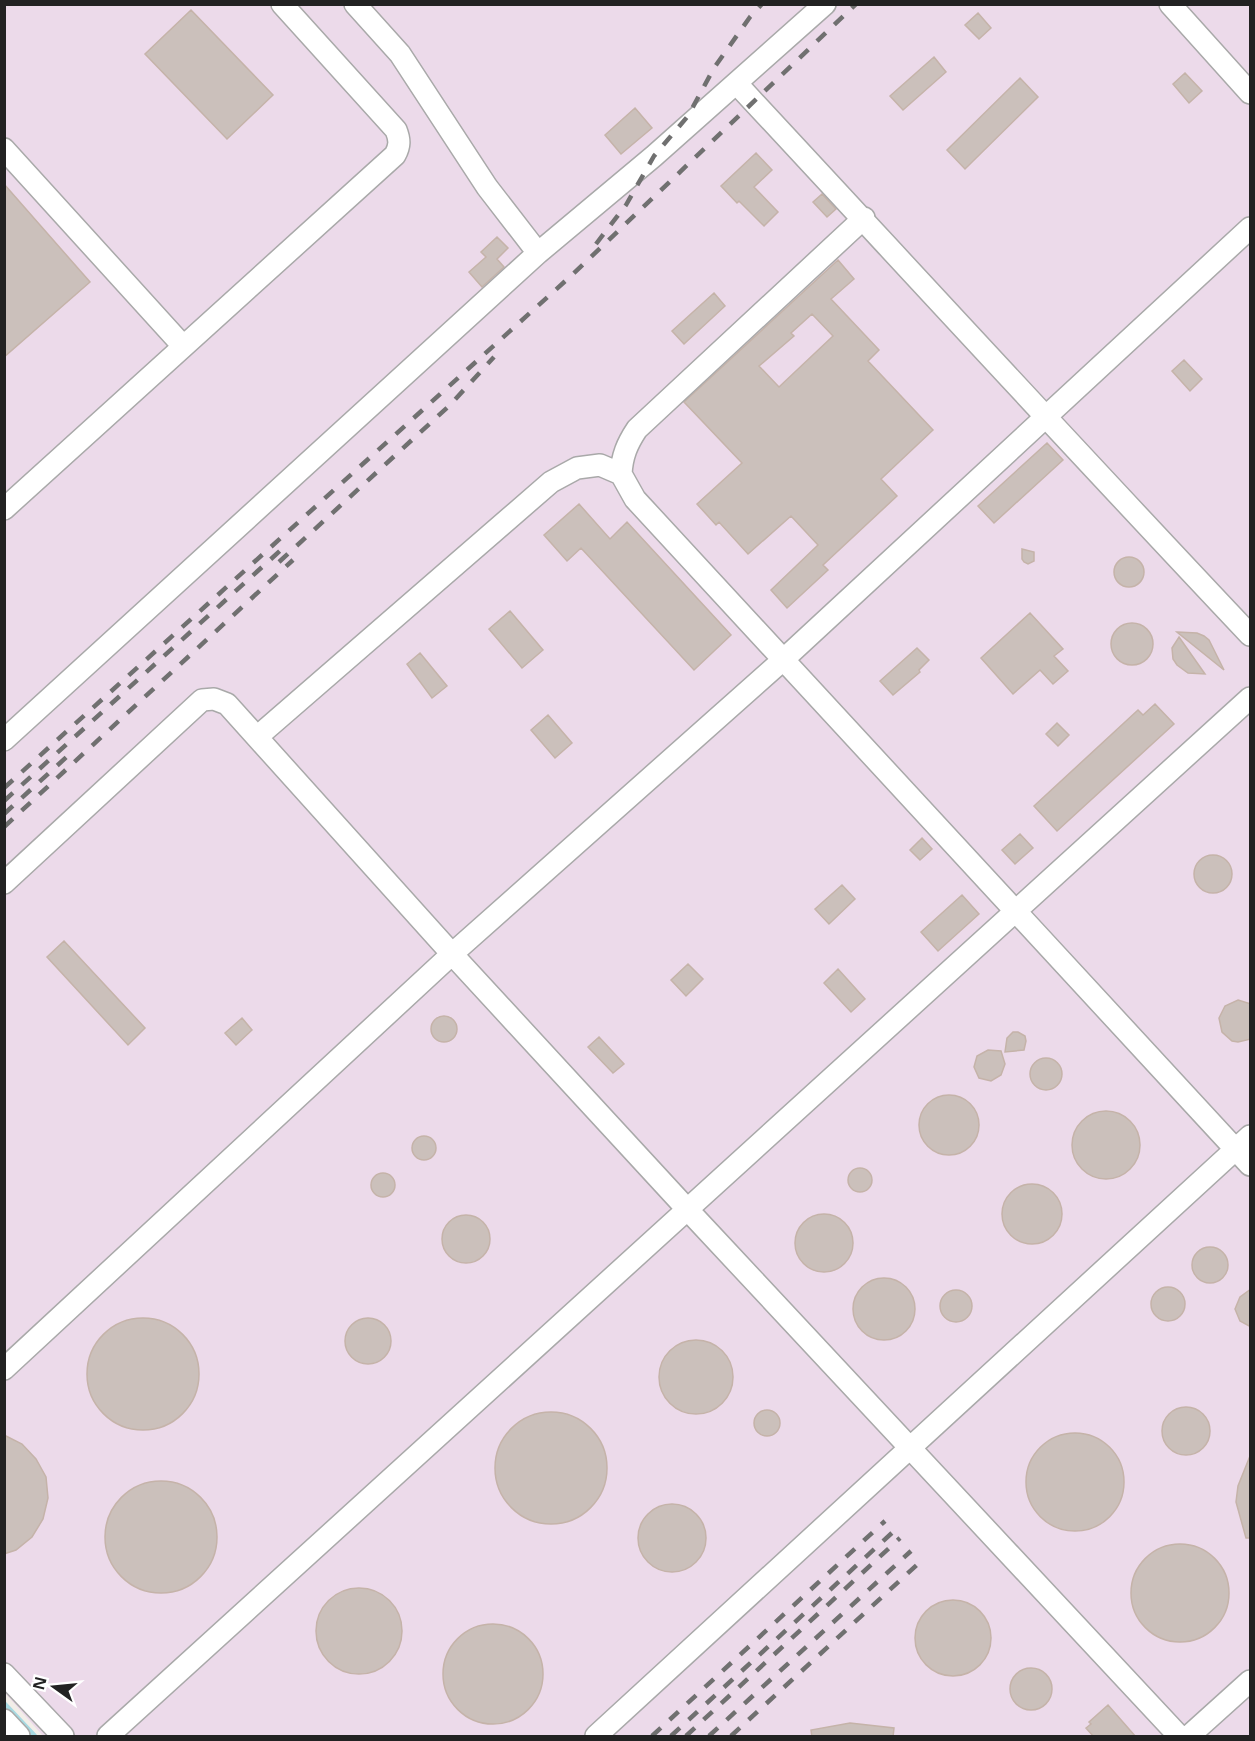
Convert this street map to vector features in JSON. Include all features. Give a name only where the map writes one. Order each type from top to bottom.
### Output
[{"type":"street","points":[[4,509],[327,215],[390,162],[399,148],[400,139],[396,130],[282,4]]},
{"type":"street","points":[[355,4],[400,54],[487,187],[538,253]]},
{"type":"street","points":[[4,740],[538,253],[737,84],[825,4]]},
{"type":"street","points":[[1170,4],[1251,93]]},
{"type":"street","points":[[737,84],[864,218],[1044,417],[1251,635]]},
{"type":"street","points":[[4,148],[183,346]]},
{"type":"street","points":[[864,218],[637,429],[622,456],[621,474],[635,499],[1017,910],[1243,1143],[1251,1165]]},
{"type":"street","points":[[4,1370],[452,954],[784,659],[1251,228]]},
{"type":"street","points":[[257,737],[551,482],[577,468],[600,465],[621,474]]},
{"type":"street","points":[[108,1737],[1251,698]]},
{"type":"street","points":[[4,883],[202,700],[214,699],[226,705],[687,1209],[1179,1737]]},
{"type":"street","points":[[596,1737],[1243,1143]]},
{"type":"street","points":[[4,1674],[63,1737]]},
{"type":"street","points":[[1189,1737],[1251,1681]]},
{"type":"street","points":[[4,1720],[19,1737]]},
{"type":"shaded area","points":[[4,5],[1250,5],[1250,1736],[43,1736],[5,1693]]},
{"type":"building","points":[[191,10],[273,95],[227,139],[145,54]]},
{"type":"building","points":[[978,13],[991,28],[979,39],[965,25]]},
{"type":"building","points":[[934,57],[946,72],[903,110],[890,96]]},
{"type":"building","points":[[1185,73],[1202,91],[1189,103],[1173,84]]},
{"type":"building","points":[[1020,78],[1038,97],[965,169],[947,150]]},
{"type":"building","points":[[635,108],[652,128],[621,154],[605,135]]},
{"type":"building","points":[[756,153],[772,170],[754,187],[778,212],[764,226],[721,186]]},
{"type":"building","points":[[4,184],[90,282],[4,357]]},
{"type":"building","points":[[822,194],[836,209],[827,217],[813,202]]},
{"type":"building","points":[[497,237],[508,248],[497,259],[504,267],[482,287],[469,272],[486,257],[481,252]]},
{"type":"building","points":[[838,260],[854,279],[831,299],[879,350],[868,361],[933,430],[881,479],[897,496],[823,565],[828,570],[787,608],[771,590],[818,545],[791,516],[748,554],[719,522],[716,525],[697,504],[742,463],[684,402]],"holes":[[[812,314],[833,336],[779,387],[759,366],[794,336],[791,333]]]},
{"type":"building","points":[[714,293],[725,306],[684,344],[672,331]]},
{"type":"building","points":[[1184,360],[1202,379],[1190,391],[1172,371]]},
{"type":"building","points":[[1047,443],[1063,460],[994,523],[978,506]]},
{"type":"building","points":[[579,504],[610,539],[627,522],[731,635],[694,670],[581,548],[567,561],[544,535]]},
{"type":"building","points":[[1022,549],[1034,552],[1034,561],[1028,564],[1024,562]]},
{"type":"building","points":[[1129,557],[1139,562],[1144,572],[1139,582],[1129,587],[1119,582],[1114,572],[1119,562]]},
{"type":"building","points":[[510,611],[543,650],[522,668],[489,629]]},
{"type":"building","points":[[1030,613],[1063,649],[1054,656],[1068,671],[1053,684],[1040,670],[1013,694],[981,658]]},
{"type":"building","points":[[1132,623],[1147,629],[1153,644],[1147,659],[1132,665],[1117,659],[1111,644],[1117,629]]},
{"type":"building","points":[[1177,632],[1197,633],[1209,640],[1224,670]]},
{"type":"building","points":[[1179,637],[1205,674],[1188,673],[1177,665],[1173,659],[1172,648]]},
{"type":"building","points":[[917,648],[929,660],[919,670],[920,672],[893,695],[880,681]]},
{"type":"building","points":[[420,653],[447,686],[432,698],[407,664]]},
{"type":"building","points":[[1155,704],[1174,724],[1057,831],[1034,806],[1138,710],[1143,715]]},
{"type":"building","points":[[548,715],[572,743],[555,758],[531,730]]},
{"type":"building","points":[[1057,723],[1069,735],[1058,746],[1046,734]]},
{"type":"building","points":[[1020,834],[1033,848],[1015,864],[1002,850]]},
{"type":"building","points":[[922,838],[932,849],[920,860],[910,850]]},
{"type":"building","points":[[1213,855],[1226,861],[1232,874],[1226,887],[1213,893],[1200,887],[1194,874],[1200,861]]},
{"type":"building","points":[[842,885],[855,899],[829,924],[815,909]]},
{"type":"building","points":[[962,895],[979,914],[938,951],[921,932]]},
{"type":"building","points":[[64,941],[145,1028],[128,1045],[47,957]]},
{"type":"building","points":[[688,964],[703,979],[686,996],[671,980]]},
{"type":"building","points":[[838,969],[865,999],[851,1012],[824,983]]},
{"type":"building","points":[[1238,1000],[1251,1004],[1251,1039],[1238,1042],[1232,1041],[1222,1032],[1219,1018],[1225,1006]]},
{"type":"building","points":[[444,1016],[453,1020],[457,1029],[453,1038],[444,1042],[435,1038],[431,1029],[435,1020]]},
{"type":"building","points":[[242,1018],[252,1030],[236,1045],[225,1033]]},
{"type":"building","points":[[1013,1032],[1025,1036],[1024,1050],[1005,1052],[1007,1038]]},
{"type":"building","points":[[599,1037],[624,1064],[613,1073],[588,1047]]},
{"type":"building","points":[[988,1050],[1001,1051],[1005,1064],[1001,1075],[991,1081],[979,1078],[974,1067],[977,1056]]},
{"type":"building","points":[[1046,1058],[1057,1063],[1062,1074],[1057,1085],[1046,1090],[1035,1085],[1030,1074],[1035,1063]]},
{"type":"building","points":[[943,1095],[955,1095],[966,1100],[974,1108],[979,1125],[977,1137],[966,1150],[955,1155],[943,1155],[932,1150],[924,1142],[919,1131],[919,1119],[924,1108],[932,1100]]},
{"type":"building","points":[[1106,1111],[1119,1114],[1130,1121],[1137,1132],[1140,1145],[1137,1158],[1130,1169],[1119,1176],[1106,1179],[1093,1176],[1082,1169],[1075,1158],[1072,1145],[1075,1132],[1082,1121],[1093,1114]]},
{"type":"building","points":[[424,1136],[433,1139],[436,1148],[433,1157],[424,1160],[415,1157],[412,1148],[415,1139]]},
{"type":"building","points":[[860,1168],[869,1171],[872,1180],[869,1189],[860,1192],[851,1189],[848,1180],[851,1171]]},
{"type":"building","points":[[383,1173],[392,1176],[395,1185],[392,1194],[383,1197],[374,1194],[371,1185],[374,1176]]},
{"type":"building","points":[[1032,1184],[1053,1193],[1062,1214],[1053,1235],[1032,1244],[1011,1235],[1002,1214],[1011,1193]]},
{"type":"building","points":[[824,1214],[835,1216],[848,1227],[853,1243],[851,1254],[840,1267],[824,1272],[813,1270],[800,1259],[795,1243],[797,1232],[808,1219]]},
{"type":"building","points":[[461,1215],[471,1215],[483,1222],[490,1234],[490,1244],[483,1256],[471,1263],[461,1263],[446,1252],[442,1244],[442,1234],[453,1219]]},
{"type":"building","points":[[1210,1247],[1223,1252],[1228,1265],[1223,1278],[1210,1283],[1197,1278],[1192,1265],[1197,1252]]},
{"type":"building","points":[[878,1278],[890,1278],[906,1287],[913,1297],[915,1309],[913,1321],[906,1331],[890,1340],[878,1340],[867,1335],[858,1326],[853,1315],[853,1303],[858,1292],[867,1283]]},
{"type":"building","points":[[1168,1287],[1180,1292],[1185,1304],[1180,1316],[1168,1321],[1156,1316],[1151,1304],[1156,1292]]},
{"type":"building","points":[[1251,1289],[1251,1327],[1240,1321],[1235,1309],[1240,1297]]},
{"type":"building","points":[[956,1290],[967,1295],[972,1306],[967,1317],[956,1322],[945,1317],[940,1306],[945,1295]]},
{"type":"building","points":[[143,1318],[165,1322],[183,1334],[195,1352],[199,1374],[195,1396],[183,1414],[165,1426],[143,1430],[121,1426],[103,1414],[91,1396],[87,1374],[91,1352],[103,1334],[121,1322]]},
{"type":"building","points":[[368,1318],[384,1325],[391,1341],[384,1357],[368,1364],[352,1357],[345,1341],[352,1325]]},
{"type":"building","points":[[689,1340],[703,1340],[717,1346],[727,1356],[733,1370],[731,1391],[717,1408],[703,1414],[689,1414],[675,1408],[665,1398],[659,1384],[659,1370],[665,1356],[675,1346]]},
{"type":"building","points":[[1186,1407],[1203,1414],[1210,1431],[1203,1448],[1186,1455],[1169,1448],[1162,1431],[1169,1414]]},
{"type":"building","points":[[767,1410],[776,1414],[780,1423],[776,1432],[767,1436],[758,1432],[754,1423],[758,1414]]},
{"type":"building","points":[[551,1412],[573,1416],[591,1428],[603,1446],[607,1468],[603,1490],[591,1508],[573,1520],[551,1524],[529,1520],[511,1508],[499,1490],[495,1468],[499,1446],[511,1428],[529,1416]]},
{"type":"building","points":[[1075,1433],[1094,1437],[1110,1447],[1120,1463],[1124,1482],[1120,1501],[1110,1517],[1094,1527],[1075,1531],[1056,1527],[1040,1517],[1030,1501],[1026,1482],[1030,1463],[1040,1447],[1056,1437]]},
{"type":"building","points":[[4,1435],[22,1444],[36,1459],[46,1477],[48,1498],[43,1519],[32,1537],[16,1550],[4,1554]]},
{"type":"building","points":[[1250,1456],[1251,1538],[1246,1538],[1236,1502],[1238,1486]]},
{"type":"building","points":[[161,1481],[183,1485],[201,1497],[213,1515],[217,1537],[213,1559],[201,1577],[183,1589],[161,1593],[139,1589],[121,1577],[109,1559],[105,1537],[109,1515],[121,1497],[139,1485]]},
{"type":"building","points":[[672,1504],[685,1507],[696,1514],[703,1525],[706,1538],[703,1551],[696,1562],[685,1569],[672,1572],[659,1569],[648,1562],[641,1551],[638,1538],[641,1525],[648,1514],[659,1507]]},
{"type":"building","points":[[1180,1544],[1199,1548],[1215,1558],[1225,1574],[1229,1593],[1225,1612],[1215,1628],[1199,1638],[1180,1642],[1161,1638],[1145,1628],[1135,1612],[1131,1593],[1135,1574],[1145,1558],[1161,1548]]},
{"type":"building","points":[[359,1588],[375,1592],[389,1601],[398,1615],[402,1631],[398,1647],[389,1661],[375,1670],[359,1674],[343,1670],[329,1661],[320,1647],[316,1631],[320,1615],[329,1601],[343,1592]]},
{"type":"building","points":[[953,1600],[967,1603],[980,1611],[988,1624],[991,1638],[988,1652],[980,1665],[967,1673],[953,1676],[939,1673],[926,1665],[918,1652],[915,1638],[918,1624],[926,1611],[939,1603]]},
{"type":"building","points":[[493,1624],[521,1632],[535,1646],[543,1674],[535,1702],[521,1716],[493,1724],[465,1716],[451,1702],[443,1674],[451,1646],[465,1632]]},
{"type":"building","points":[[1031,1668],[1046,1674],[1052,1689],[1046,1704],[1031,1710],[1016,1704],[1010,1689],[1016,1674]]},
{"type":"building","points":[[1108,1705],[1136,1737],[1094,1737],[1086,1728],[1091,1724],[1089,1722]]},
{"type":"building","points":[[850,1723],[894,1728],[893,1737],[812,1737],[811,1730]]},
{"type":"waterway","points":[[4,1703],[35,1736]]},
{"type":"railway","points":[[596,244],[626,205],[654,156],[688,116],[714,68],[762,4]]},
{"type":"railway","points":[[4,788],[572,275],[856,4]]},
{"type":"railway","points":[[279,562],[450,405],[494,357]]},
{"type":"railway","points":[[4,801],[282,549]]},
{"type":"railway","points":[[4,827],[293,560]]},
{"type":"railway","points":[[4,814],[71,753]]},
{"type":"railway","points":[[652,1736],[885,1521]]},
{"type":"railway","points":[[671,1736],[894,1531]]},
{"type":"railway","points":[[686,1736],[900,1538]]},
{"type":"railway","points":[[709,1736],[911,1551]]},
{"type":"railway","points":[[731,1736],[920,1562]]}]
